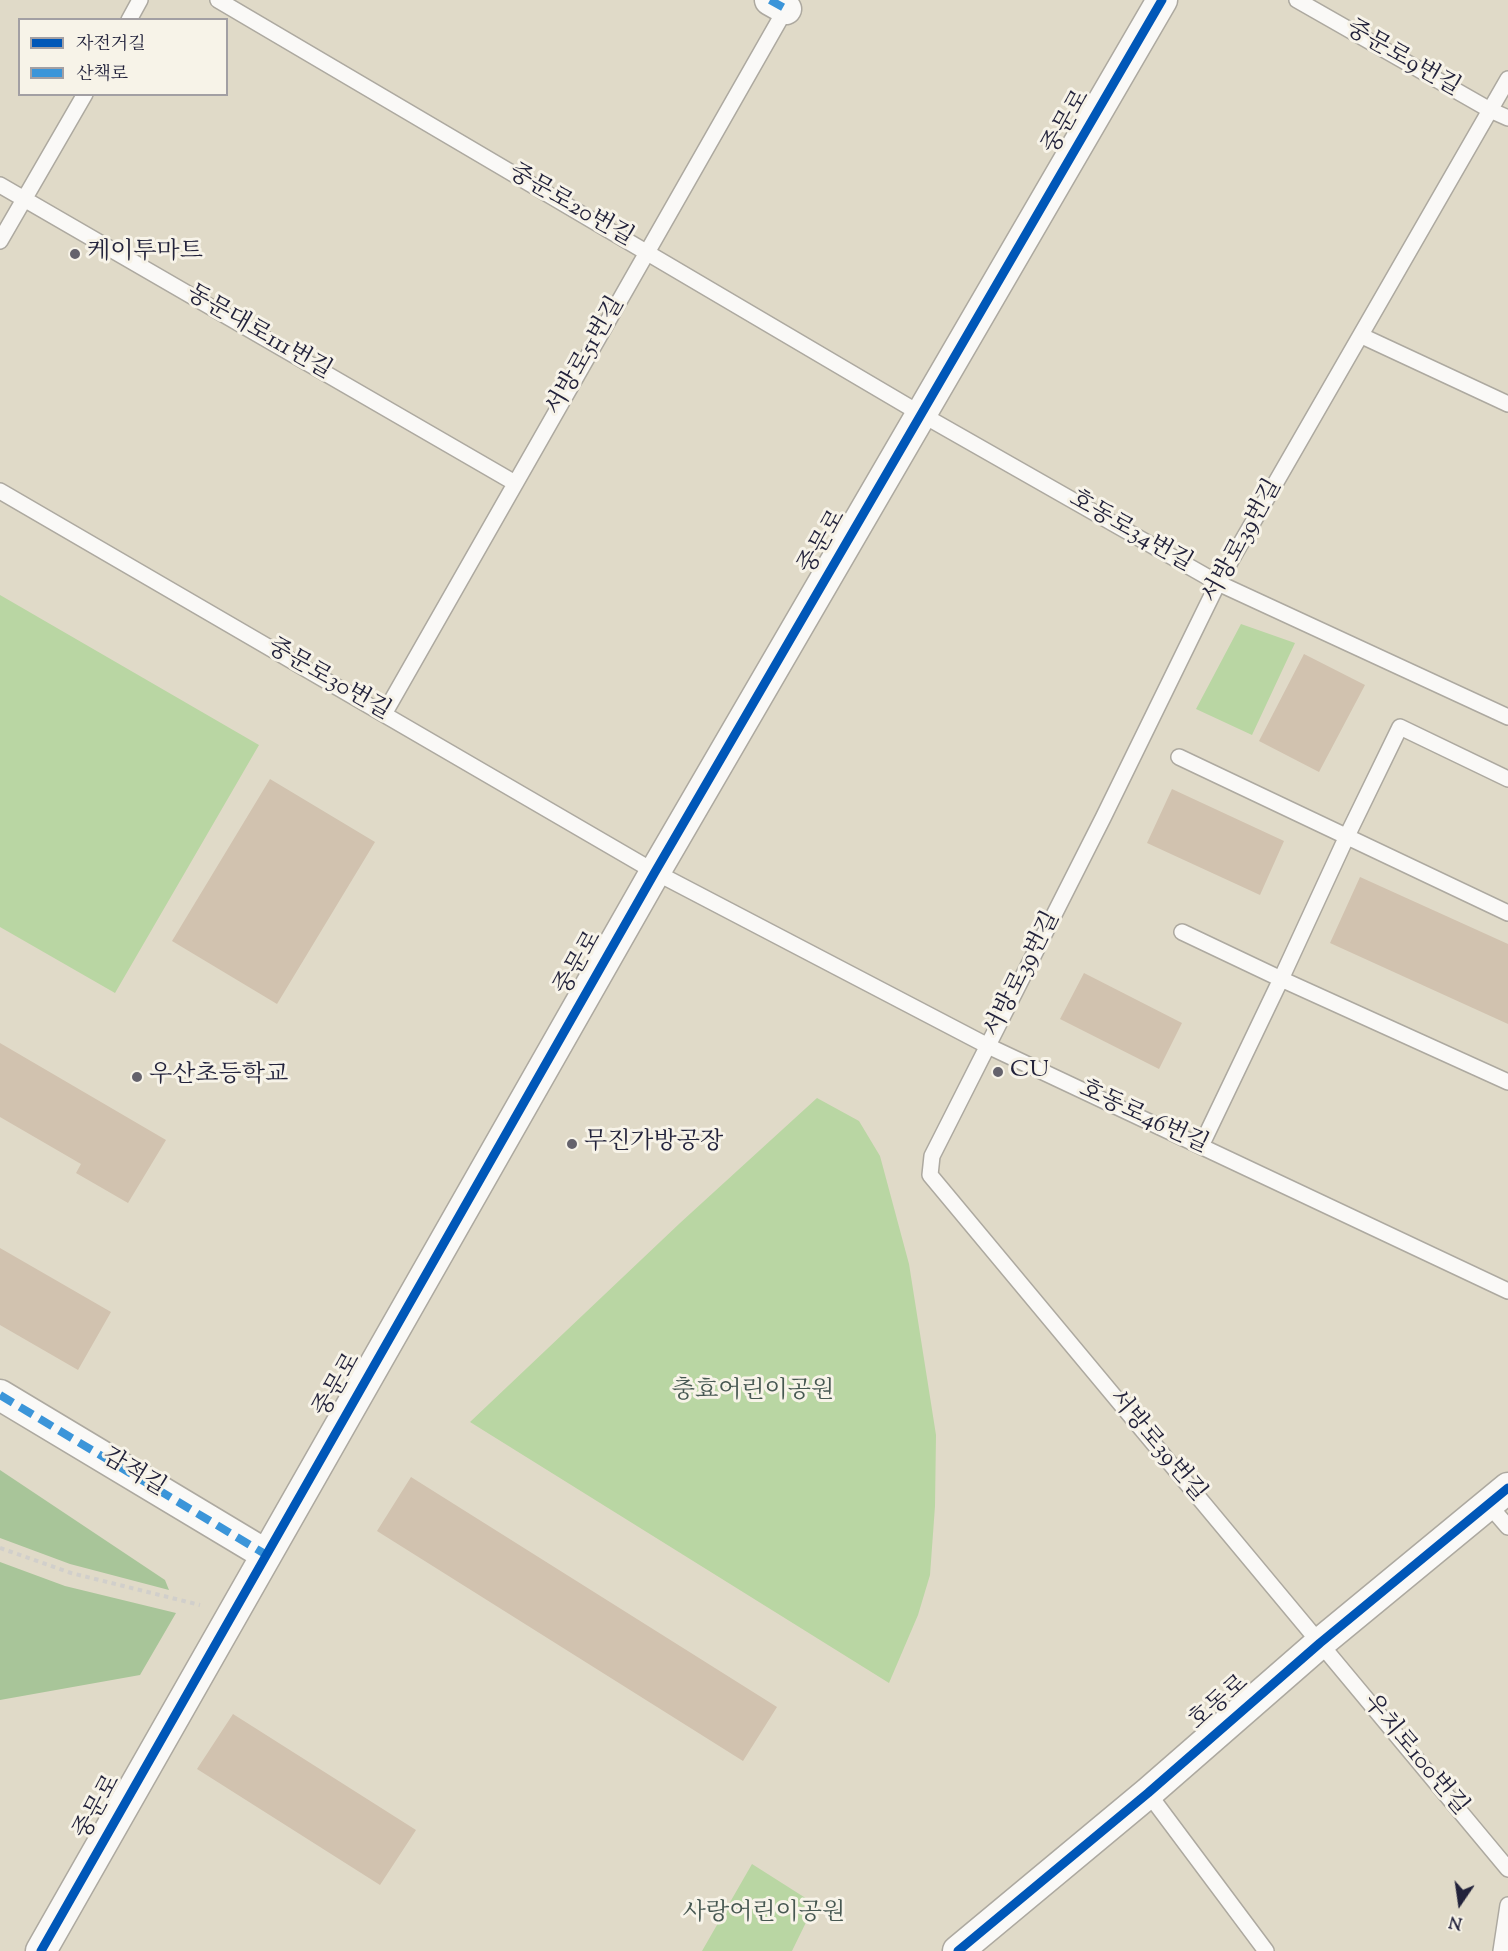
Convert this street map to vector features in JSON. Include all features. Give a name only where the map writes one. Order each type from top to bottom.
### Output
[{"type":"street","name":"중문로","points":[[40,1951],[655,872],[1162,0]]},
{"type":"street","name":"감적길","points":[[0,1395],[266,1554]]},
{"type":"street","name":"호동로","points":[[958,1951],[1148,1793],[1320,1643],[1499,1496]]},
{"type":"lane","points":[[130,18],[140,0]]},
{"type":"lane","name":"중문로20번길","points":[[218,0],[921,414]]},
{"type":"lane","name":"중문로9번길","points":[[1297,0],[1490,110],[1508,118]]},
{"type":"lane","name":"서방로51번길","points":[[384,714],[647,252],[782,3]]},
{"type":"lane","name":"서방로39번길","points":[[1320,1643],[930,1175],[932,1156],[1218,584],[1508,79]]},
{"type":"lane","points":[[0,241],[84,96]]},
{"type":"lane","name":"동문대로111번길","points":[[0,185],[515,483]]},
{"type":"lane","points":[[1362,336],[1508,404]]},
{"type":"lane","name":"호동로34번길","points":[[921,414],[1218,584],[1508,717]]},
{"type":"lane","name":"중문로30번길","points":[[0,491],[655,872]]},
{"type":"lane","points":[[1201,1146],[1400,727],[1508,779]]},
{"type":"lane","points":[[1179,757],[1508,914]]},
{"type":"lane","name":"호동로46번길","points":[[655,872],[988,1046],[1508,1291]]},
{"type":"lane","points":[[1182,932],[1508,1082]]},
{"type":"lane","name":"호동로","points":[[1499,1496],[1508,1527]]},
{"type":"lane","name":"우치로100번길","points":[[1320,1643],[1508,1869]]},
{"type":"lane","points":[[1148,1793],[1266,1951]]},
{"type":"lane","points":[[1501,1951],[1508,1905]]},
{"type":"path","points":[[0,1548],[71,1573],[204,1606]]},
{"type":"green space","points":[[0,595],[259,745],[115,993],[0,927]]},
{"type":"green space","points":[[1241,624],[1295,643],[1252,735],[1196,709]]},
{"type":"green space","name":"충효어린이공원","points":[[817,1098],[859,1121],[880,1156],[909,1264],[936,1435],[935,1506],[930,1575],[918,1615],[889,1683],[470,1422],[680,1223]]},
{"type":"green space","points":[[0,1470],[165,1580],[169,1590],[70,1564],[0,1538]]},
{"type":"green space","points":[[0,1562],[65,1586],[176,1613],[140,1675],[0,1700]]},
{"type":"green space","name":"사랑어린이공원","points":[[752,1864],[815,1904],[792,1951],[702,1951]]},
{"type":"building","points":[[1304,654],[1365,685],[1319,772],[1259,741]]},
{"type":"building","points":[[270,779],[375,842],[277,1004],[172,941]]},
{"type":"building","points":[[1172,789],[1284,841],[1260,895],[1147,843]]},
{"type":"building","points":[[1360,877],[1508,944],[1508,1024],[1330,943]]},
{"type":"building","points":[[1084,973],[1182,1023],[1159,1069],[1060,1019]]},
{"type":"building","points":[[0,1043],[166,1140],[128,1203],[76,1173],[81,1164],[0,1117]]},
{"type":"building","points":[[0,1248],[111,1312],[78,1370],[0,1325]]},
{"type":"building","points":[[411,1477],[777,1707],[743,1761],[377,1531]]},
{"type":"building","points":[[233,1714],[416,1830],[380,1885],[197,1769]]},
{"type":"marked path","points":[[770,0],[786,9]]},
{"type":"marked path","points":[[0,1395],[265,1554]]},
{"type":"cycle path","points":[[41,1951],[655,872],[1162,0]]},
{"type":"cycle path","points":[[958,1951],[1148,1793],[1320,1643],[1508,1488]]},
{"type":"place","name":"케이투마트","points":[[75,254]]},
{"type":"place","name":"CU","points":[[998,1072]]},
{"type":"place","name":"우산초등학교","points":[[137,1077]]},
{"type":"place","name":"무진가방공장","points":[[572,1144]]}]
